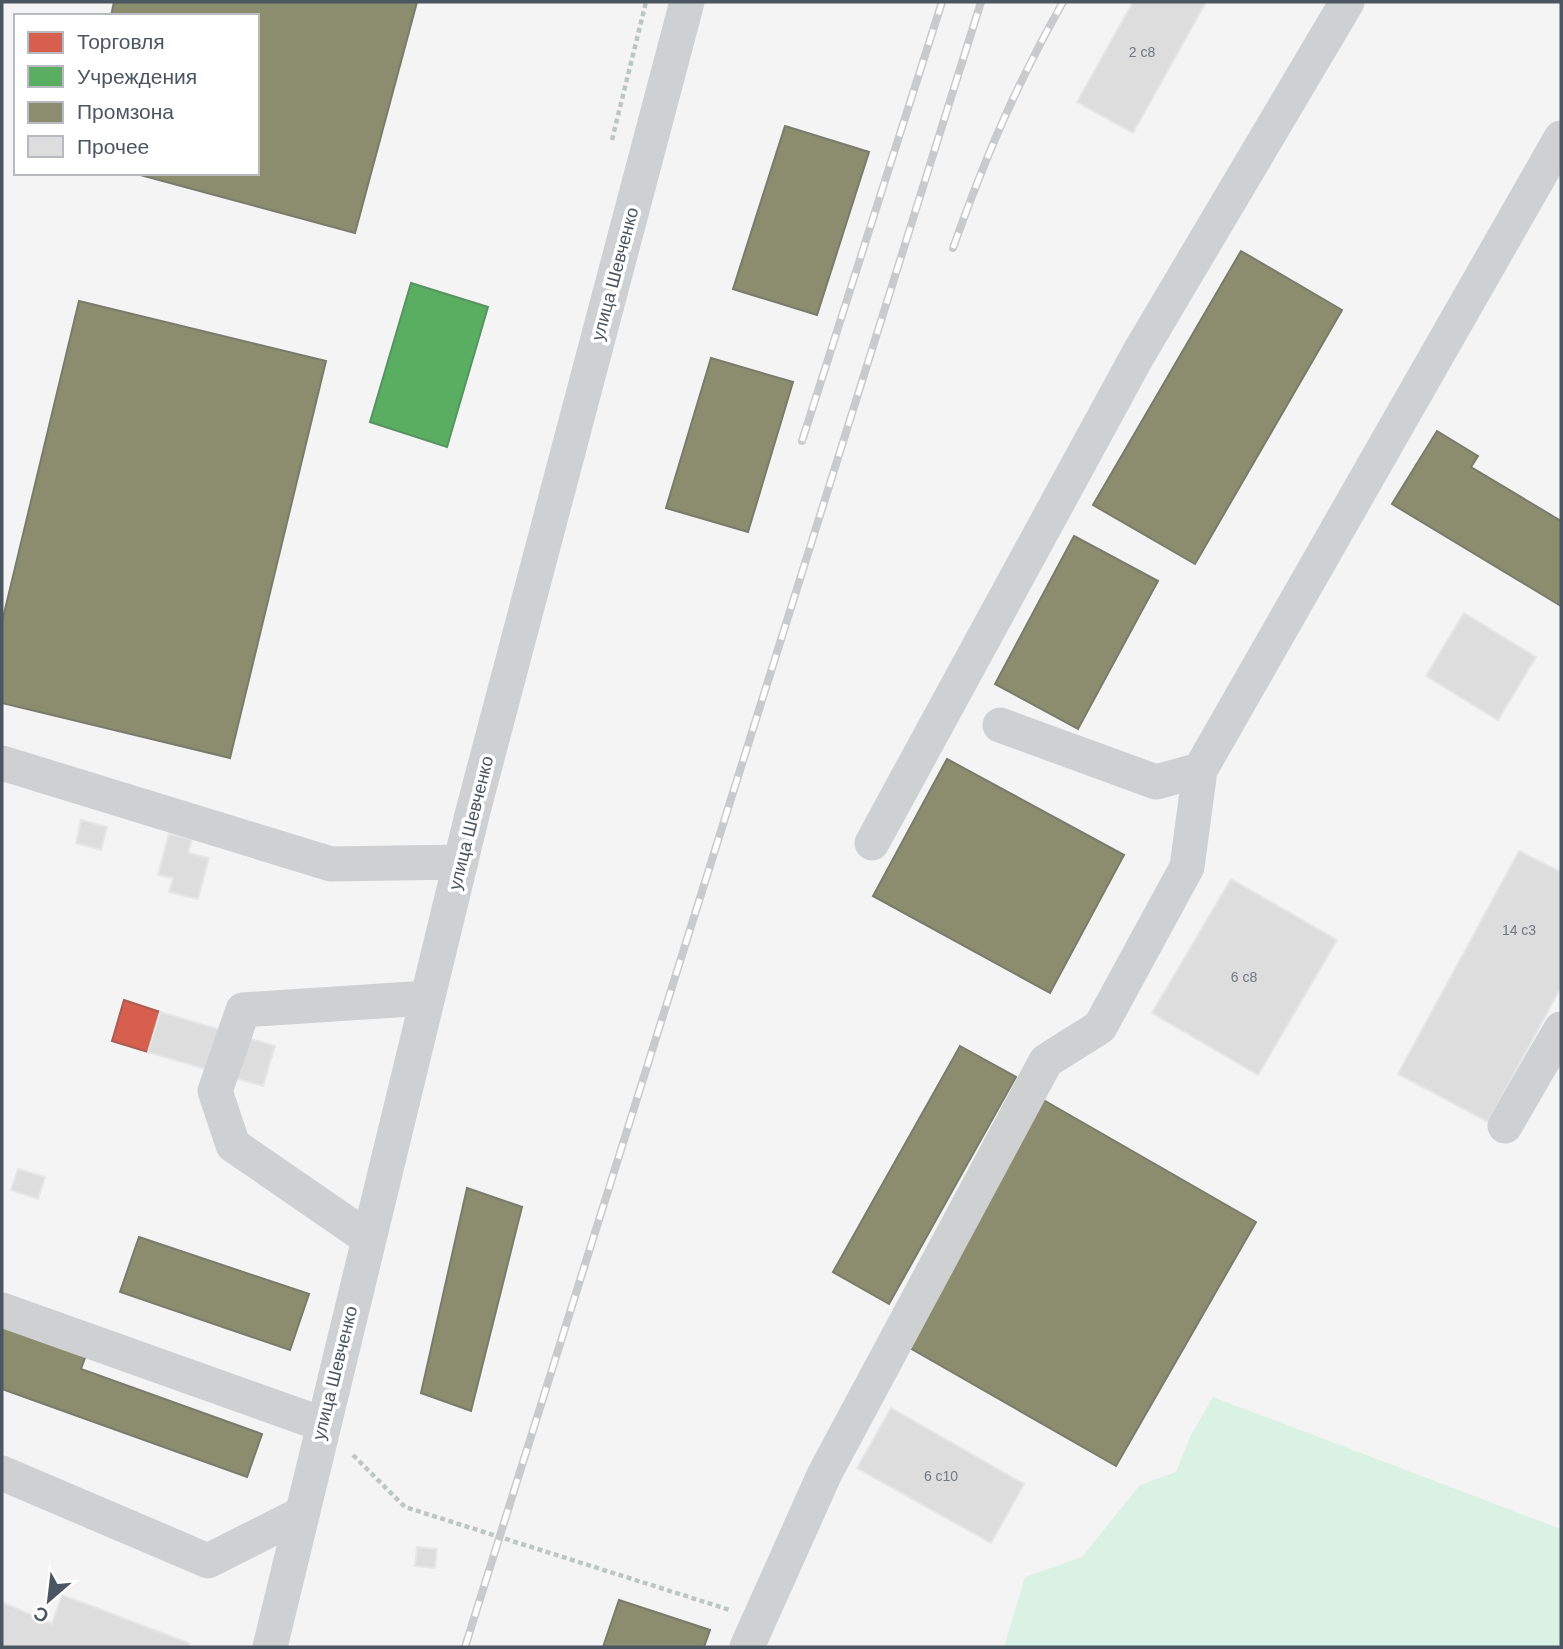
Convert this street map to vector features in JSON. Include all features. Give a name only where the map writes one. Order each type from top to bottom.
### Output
[{"type":"street","name":"улица Шевченко","points":[[270,1647],[300,1514],[461,862],[687,2]]},
{"type":"street","points":[[872,843],[1139,353],[1347,2]]},
{"type":"street","points":[[754,1633],[825,1473],[1046,1061],[1100,1027],[1187,867],[1200,770],[1561,138]]},
{"type":"street","points":[[1000,725],[1156,782],[1200,770]]},
{"type":"street","points":[[2,764],[331,864],[461,862]]},
{"type":"street","points":[[368,1238],[233,1145],[215,1091],[243,1010],[427,998]]},
{"type":"street","points":[[1505,1126],[1561,1029]]},
{"type":"street","points":[[2,1310],[323,1424]]},
{"type":"street","points":[[2,1473],[208,1561],[300,1514]]},
{"type":"path","points":[[323,1424],[405,1507],[754,1633]]},
{"type":"green space","points":[[1213,1397],[1561,1529],[1561,1647],[1004,1647],[1025,1577],[1082,1557],[1140,1485],[1176,1472],[1191,1435]]},
{"type":"building: Торговля","points":[[124,1000],[160,1012],[148,1052],[112,1041]]},
{"type":"building: Учреждения","points":[[411,283],[488,307],[447,447],[370,422]]},
{"type":"building: Промзона","points":[[114,2],[417,2],[355,233],[140,175],[259,175],[259,14],[111,14]]},
{"type":"building: Промзона","points":[[785,126],[869,152],[817,315],[733,289]]},
{"type":"building: Промзона","points":[[1241,251],[1342,310],[1195,564],[1093,505]]},
{"type":"building: Промзона","points":[[79,301],[326,361],[230,758],[2,703],[2,622]]},
{"type":"building: Промзона","points":[[711,358],[793,382],[748,532],[666,508]]},
{"type":"building: Промзона","points":[[1437,431],[1478,456],[1471,467],[1561,521],[1561,606],[1392,504]]},
{"type":"building: Промзона","points":[[1074,536],[1158,581],[1078,729],[995,684]]},
{"type":"building: Промзона","points":[[947,759],[1124,855],[1050,993],[873,896]]},
{"type":"building: Промзона","points":[[960,1046],[1016,1077],[889,1304],[833,1272]]},
{"type":"building: Промзона","points":[[1040,1098],[1256,1222],[1116,1466],[901,1343]]},
{"type":"building: Промзона","points":[[467,1188],[522,1207],[471,1411],[421,1393]]},
{"type":"building: Промзона","points":[[139,1237],[309,1294],[290,1350],[120,1292]]},
{"type":"building: Промзона","points":[[2,1324],[86,1355],[81,1369],[262,1434],[247,1477],[2,1389]]},
{"type":"building: Промзона","points":[[619,1600],[710,1630],[704,1647],[603,1647]]},
{"type":"building: Прочее","points":[[1133,2],[1206,2],[1133,133],[1077,102]]},
{"type":"building: Прочее","points":[[1464,613],[1536,657],[1498,720],[1426,676]]},
{"type":"building: Прочее","points":[[81,820],[107,827],[101,850],[76,843]]},
{"type":"building: Прочее","points":[[169,834],[192,839],[188,853],[209,858],[198,899],[169,892],[173,878],[158,875]]},
{"type":"building: Прочее","points":[[1519,851],[1561,872],[1561,987],[1488,1122],[1398,1074]]},
{"type":"building: Прочее","points":[[1231,879],[1337,940],[1258,1075],[1152,1013]]},
{"type":"building: Прочее","points":[[160,1012],[275,1046],[263,1086],[148,1052]]},
{"type":"building: Прочее","points":[[18,1169],[45,1177],[38,1199],[11,1190]]},
{"type":"building: Прочее","points":[[891,1408],[1024,1484],[991,1543],[857,1468]]},
{"type":"building: Прочее","points":[[417,1547],[437,1549],[435,1568],[415,1566]]},
{"type":"building: Прочее","points":[[62,1595],[189,1643],[188,1647],[2,1647],[2,1602],[52,1624]]},
{"type":"railway","points":[[802,441],[942,2]]},
{"type":"railway","points":[[465,1647],[981,2]]},
{"type":"railway","points":[[953,248],[1002,122],[1063,2]]}]
